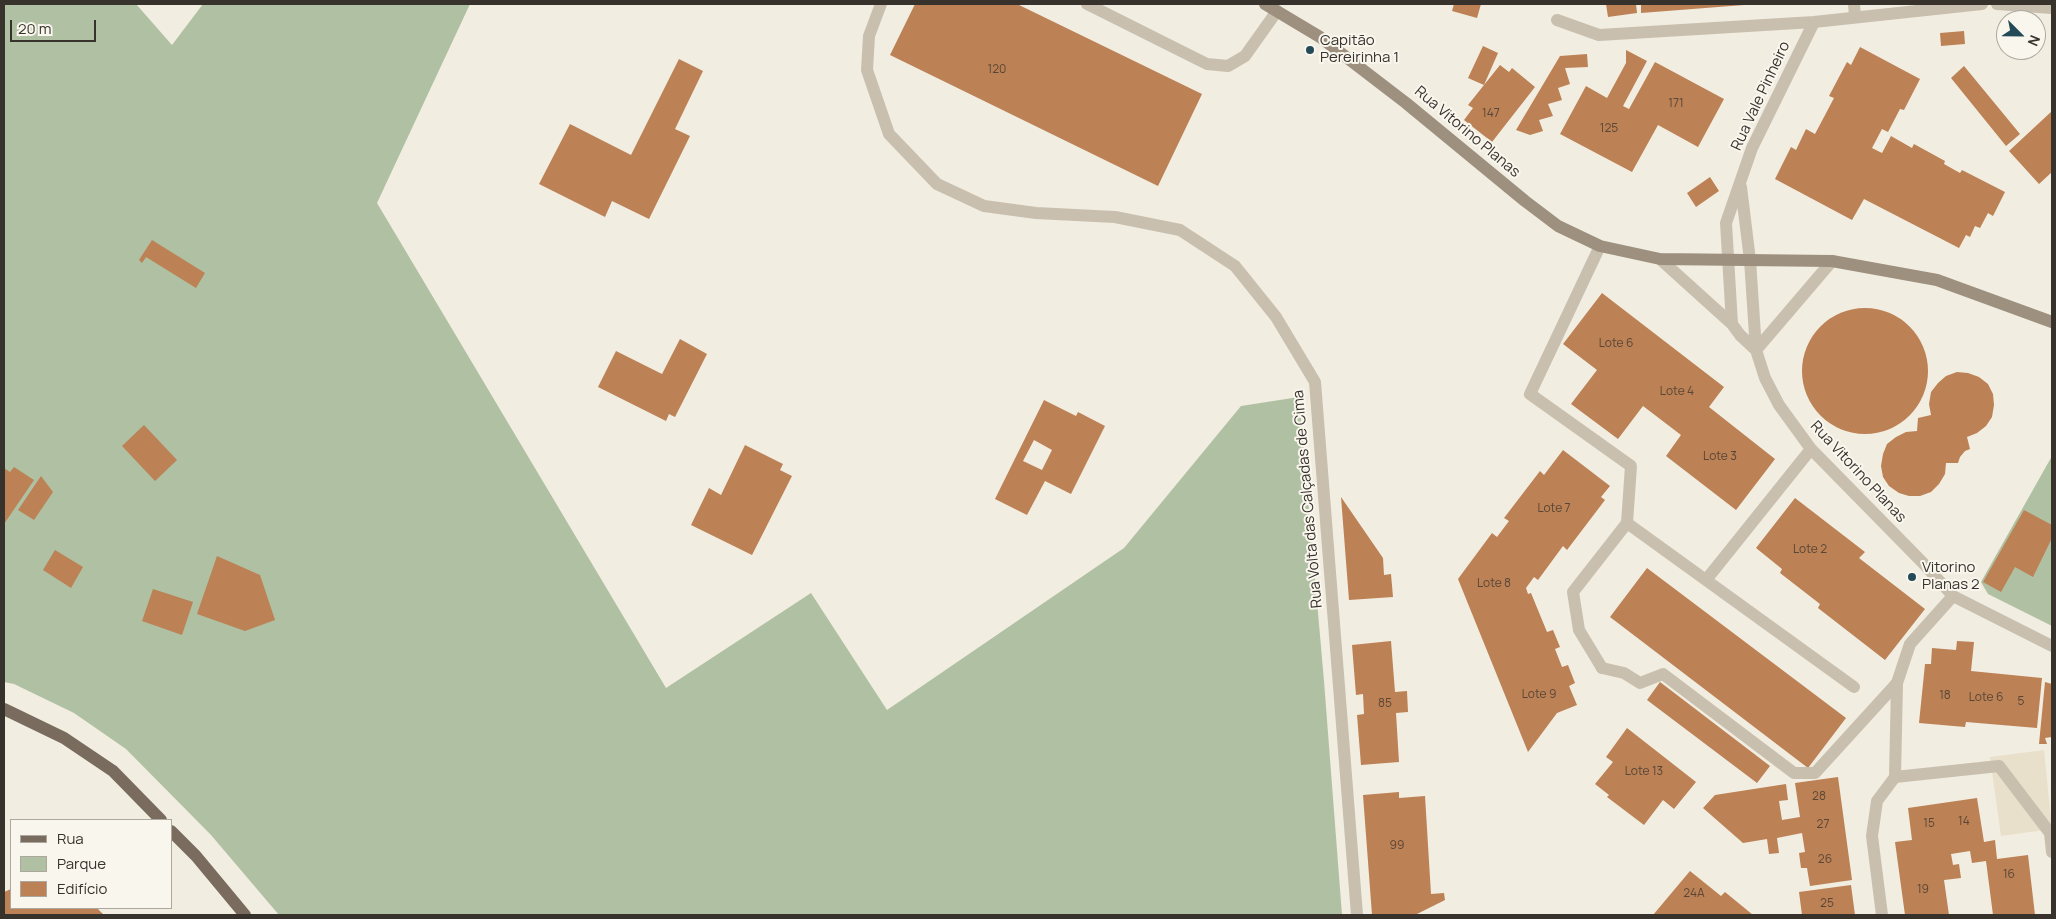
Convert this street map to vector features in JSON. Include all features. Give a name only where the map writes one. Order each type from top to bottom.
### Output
[{"type":"main road","points":[[4,710],[64,738],[112,771],[160,819]]},
{"type":"main road","points":[[172,831],[196,856],[245,915]]},
{"type":"street","name":"Rua Volta das Calçadas de Cima","points":[[881,4],[869,36],[867,70],[889,134],[937,184],[984,206],[1036,213],[1115,217],[1180,230],[1235,266],[1276,317],[1315,382],[1357,915]]},
{"type":"street","points":[[1087,4],[1207,64],[1228,66],[1245,56],[1277,11]]},
{"type":"street","name":"Rua Vitorino Planas","points":[[1265,4],[1320,37],[1398,97],[1525,202],[1558,226],[1600,246],[1660,259],[1832,261],[1937,280],[2052,322]]},
{"type":"street","points":[[1854,4],[1855,18]]},
{"type":"street","name":"Rua Vale Pinheiro","points":[[1557,20],[1599,35],[1814,22],[1982,4]]},
{"type":"street","points":[[1997,4],[2052,8]]},
{"type":"street","name":"Rua Vale Pinheiro","points":[[1732,324],[1726,222],[1752,148],[1814,22]]},
{"type":"street","name":"Rua Vale Pinheiro","points":[[1740,185],[1750,260],[1756,350]]},
{"type":"street","points":[[1600,246],[1530,394],[1631,466],[1627,523],[1573,592],[1579,630],[1602,668],[1624,673],[1640,683],[1663,674],[1794,773],[1815,773],[1897,683]]},
{"type":"street","name":"Rua Vitorino Planas","points":[[1660,259],[1732,324],[1740,335],[1756,350],[1765,378],[1776,399],[1811,449],[1953,596],[2052,646]]},
{"type":"street","points":[[1756,350],[1832,261]]},
{"type":"street","points":[[1706,580],[1811,449]]},
{"type":"street","points":[[1627,523],[1854,686]]},
{"type":"street","points":[[1882,915],[1872,836],[1877,802],[1895,778],[1897,683],[1910,644],[1953,596]]},
{"type":"street","points":[[1895,778],[1999,766],[2051,833],[2052,852]]},
{"type":"green space","points":[[4,4],[136,4],[172,45],[203,4],[470,4],[377,203],[666,688],[811,593],[887,710],[1124,548],[1241,406],[1299,397],[1342,915],[279,915],[211,835],[126,749],[74,713],[14,684],[4,682]]},
{"type":"green space","points":[[2052,456],[2052,626],[1988,594],[1981,582]]},
{"type":"shaded area","points":[[2044,750],[2052,829],[2001,836],[1990,757]]},
{"type":"building","points":[[915,4],[1017,4],[1202,94],[1158,186],[890,55]]},
{"type":"building","points":[[1454,4],[1481,4],[1477,18],[1452,11]]},
{"type":"building","points":[[1606,4],[1636,4],[1637,13],[1608,17]]},
{"type":"building","points":[[1641,4],[1744,4],[1744,5],[1641,13]]},
{"type":"building","points":[[1964,31],[1965,44],[1941,46],[1940,33]]},
{"type":"building","points":[[1483,46],[1498,53],[1484,85],[1468,78]]},
{"type":"building","points":[[1860,47],[1920,79],[1904,110],[1900,109],[1888,132],[1882,129],[1872,148],[1882,153],[1891,136],[1912,148],[1914,144],[1945,161],[1944,164],[1960,173],[1962,170],[2005,192],[1993,216],[1988,213],[1980,228],[1975,226],[1970,237],[1966,235],[1959,248],[1864,199],[1852,220],[1775,179],[1791,147],[1796,150],[1806,129],[1815,134],[1834,98],[1829,96],[1847,62],[1851,65]]},
{"type":"building","points":[[1626,50],[1647,61],[1623,106],[1629,109],[1655,62],[1724,99],[1698,147],[1658,125],[1632,172],[1560,134],[1586,86],[1607,98],[1626,63]]},
{"type":"building","points":[[1587,54],[1588,67],[1565,68],[1570,84],[1558,88],[1562,100],[1548,104],[1553,116],[1539,120],[1543,131],[1530,135],[1516,130],[1560,56]]},
{"type":"building","points":[[679,59],[703,71],[675,129],[690,136],[649,219],[612,201],[605,217],[539,184],[570,124],[631,155]]},
{"type":"building","points":[[1500,65],[1509,72],[1512,68],[1535,87],[1492,142],[1464,120],[1473,108],[1468,105]]},
{"type":"building","points":[[1964,66],[2020,134],[2006,146],[1951,78]]},
{"type":"building","points":[[2052,111],[2052,172],[2039,184],[2009,151]]},
{"type":"building","points":[[1710,177],[1719,191],[1696,207],[1687,193]]},
{"type":"building","points":[[152,240],[205,273],[196,288],[146,257],[142,263],[139,260]]},
{"type":"building","points":[[1602,293],[1724,387],[1709,407],[1775,459],[1736,510],[1666,456],[1681,435],[1643,406],[1618,439],[1571,404],[1597,370],[1563,344]]},
{"type":"building","points":[[1865,308],[1889,313],[1909,327],[1923,347],[1928,371],[1923,395],[1909,415],[1889,429],[1865,434],[1841,429],[1821,415],[1807,395],[1802,371],[1807,347],[1821,327],[1841,313]]},
{"type":"building","points":[[680,339],[707,354],[675,417],[669,414],[666,421],[598,387],[616,351],[662,374]]},
{"type":"building","points":[[1957,372],[1979,377],[1988,384],[1993,394],[1992,417],[1986,426],[1977,433],[1967,437],[1970,449],[1965,451],[1958,463],[1946,463],[1945,474],[1931,492],[1920,496],[1909,496],[1899,493],[1889,486],[1883,477],[1881,466],[1887,444],[1906,432],[1917,431],[1918,418],[1931,415],[1929,404],[1931,392],[1946,376]]},
{"type":"building","points":[[1044,400],[1076,416],[1078,412],[1105,426],[1071,494],[1045,481],[1027,515],[995,499]],"holes":[[[1034,440],[1052,450],[1042,470],[1023,461]]]},
{"type":"building","points":[[144,425],[177,460],[155,481],[122,446]]},
{"type":"building","points":[[745,445],[783,464],[780,470],[792,476],[752,555],[691,525],[709,488],[721,495]]},
{"type":"building","points":[[1563,450],[1610,486],[1601,497],[1605,500],[1567,550],[1563,546],[1538,580],[1534,577],[1526,588],[1528,594],[1531,593],[1547,632],[1553,630],[1560,647],[1555,649],[1562,667],[1568,665],[1575,683],[1569,686],[1577,705],[1557,713],[1528,752],[1458,579],[1492,533],[1497,537],[1509,521],[1504,518],[1540,471],[1544,475]]},
{"type":"building","points":[[14,467],[34,480],[4,524],[4,468],[10,472]]},
{"type":"building","points":[[41,476],[53,492],[34,520],[18,510]]},
{"type":"building","points":[[1341,497],[1383,558],[1384,575],[1391,574],[1393,597],[1349,600]]},
{"type":"building","points":[[1795,498],[1865,552],[1859,558],[1925,609],[1885,660],[1818,608],[1820,604],[1780,573],[1782,569],[1756,548]]},
{"type":"building","points":[[2024,510],[2052,525],[2052,538],[2033,577],[2015,567],[2001,592],[1983,582]]},
{"type":"building","points":[[55,550],[83,567],[71,588],[43,570]]},
{"type":"building","points":[[217,556],[260,575],[275,620],[245,631],[197,614]]},
{"type":"building","points":[[1647,568],[1846,718],[1808,768],[1610,617]]},
{"type":"building","points":[[153,589],[193,602],[182,635],[142,621]]},
{"type":"building","points":[[1391,641],[1395,692],[1407,691],[1408,712],[1396,713],[1399,762],[1361,765],[1357,715],[1364,714],[1363,694],[1356,695],[1352,645]]},
{"type":"building","points":[[1957,641],[1974,642],[1971,671],[2042,678],[2037,728],[1966,722],[1965,727],[1919,723],[1925,664],[1931,664],[1932,648],[1956,650]]},
{"type":"building","points":[[1660,682],[1770,766],[1757,783],[1647,700]]},
{"type":"building","points":[[2045,682],[2052,684],[2052,737],[2045,738],[2047,744],[2039,744]]},
{"type":"building","points":[[1627,728],[1696,782],[1674,809],[1663,800],[1644,825],[1607,797],[1609,795],[1595,784],[1613,762],[1606,757]]},
{"type":"building","points":[[1838,777],[1852,880],[1810,886],[1807,868],[1801,868],[1799,853],[1805,852],[1802,833],[1777,838],[1779,853],[1769,854],[1767,839],[1743,843],[1703,808],[1715,795],[1786,784],[1788,800],[1779,801],[1782,820],[1800,817],[1795,783]]},
{"type":"building","points":[[1399,792],[1399,798],[1425,796],[1431,894],[1444,893],[1445,900],[1415,915],[1372,915],[1363,795]]},
{"type":"building","points":[[1977,798],[1984,842],[1995,840],[1997,859],[2028,855],[2035,915],[1993,915],[1986,861],[1972,863],[1970,851],[1951,854],[1953,865],[1959,864],[1961,878],[1944,880],[1949,915],[1905,915],[1895,842],[1912,840],[1908,808]]},
{"type":"building","points":[[1690,871],[1721,896],[1725,892],[1753,915],[1653,915]]},
{"type":"building","points":[[1851,885],[1855,915],[1802,915],[1799,892]]},
{"type":"building","points":[[10,889],[10,909],[98,909],[104,915],[4,915],[4,892]]},
{"type":"place","name":"Capitão Pereirinha 1","points":[[1310,50]]},
{"type":"place","name":"Vitorino Planas 2","points":[[1912,577]]}]
